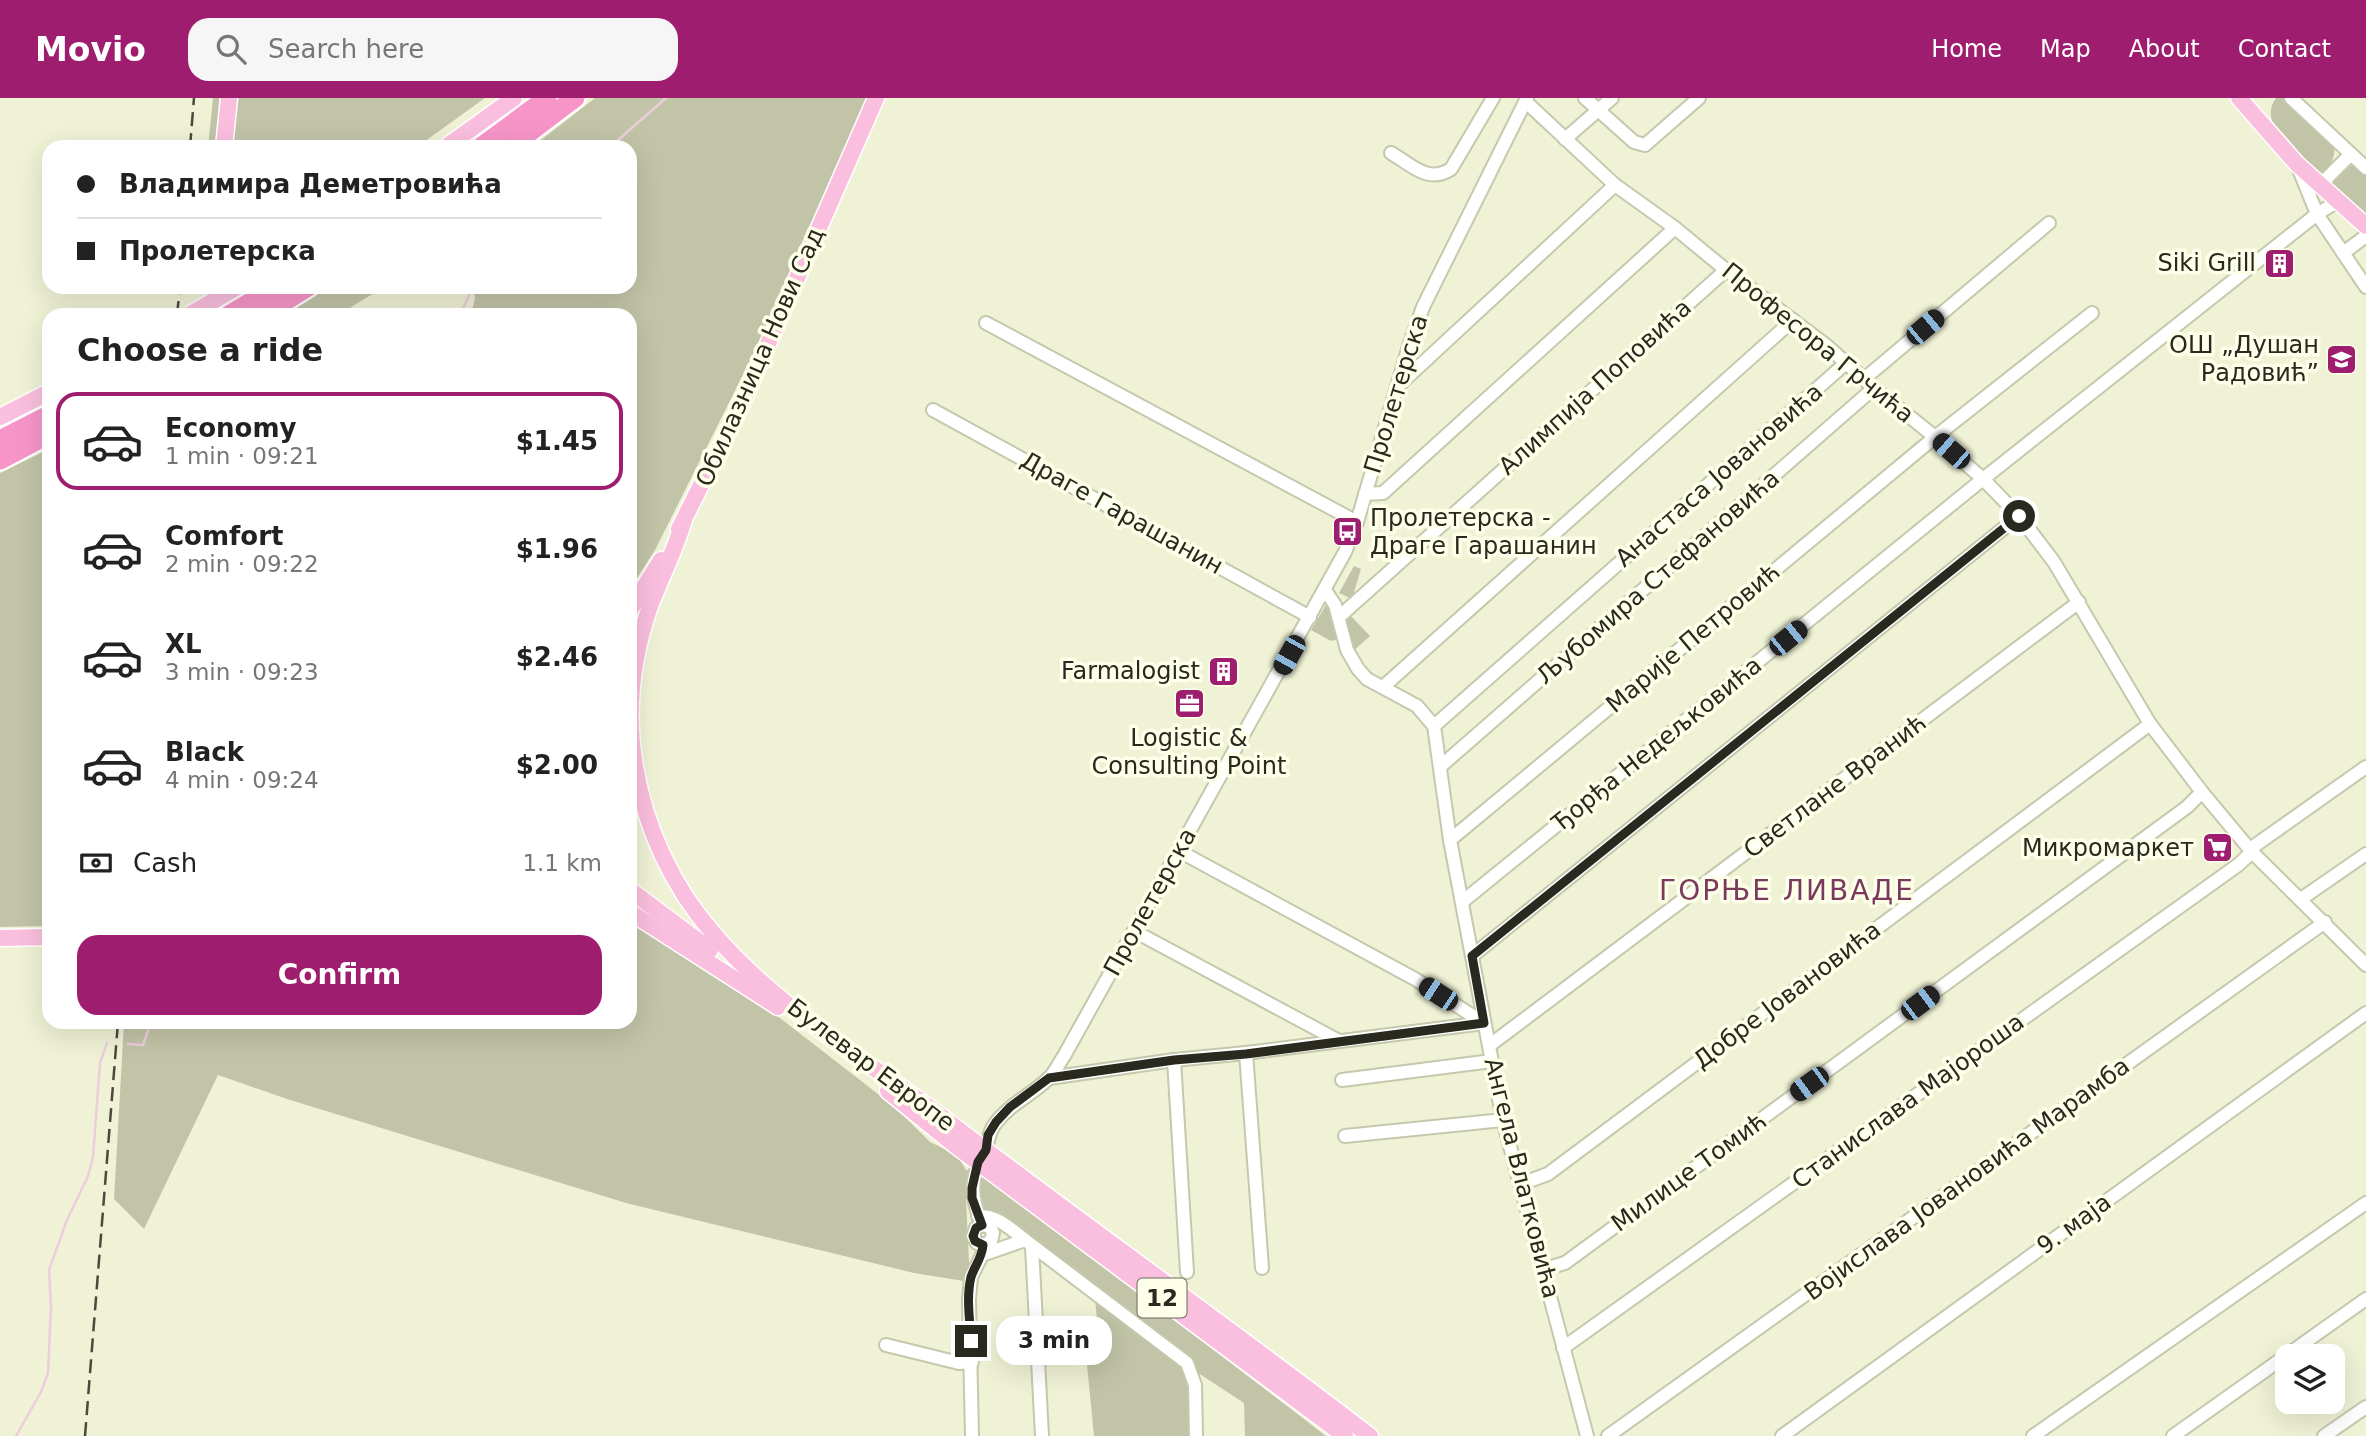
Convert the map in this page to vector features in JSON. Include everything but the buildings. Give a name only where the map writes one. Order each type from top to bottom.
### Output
[{"type":"highway","points":[[490,140],[547,98]]},
{"type":"highway","points":[[519,140],[575,98]]},
{"type":"highway","points":[[242,308],[265,294]]},
{"type":"highway","points":[[274,308],[297,294]]},
{"type":"highway","points":[[0,440],[42,419]]},
{"type":"highway","points":[[0,460],[42,438]]},
{"type":"main road","points":[[224,140],[229,98]]},
{"type":"main road","name":"Обилазница Нови Сад","points":[[637,598],[684,520],[743,401],[876,98]]},
{"type":"main road","points":[[2239,98],[2297,164],[2366,226]]},
{"type":"main road","points":[[456,140],[510,100]]},
{"type":"main road","points":[[201,308],[226,294]]},
{"type":"main road","points":[[0,417],[42,396]]},
{"type":"main road","points":[[637,664],[650,606],[675,550],[684,520]]},
{"type":"main road","points":[[637,778],[646,814],[680,888],[720,941],[773,998]]},
{"type":"main road","points":[[637,895],[773,998]]},
{"type":"main road","points":[[637,916],[773,998]]},
{"type":"main road","points":[[0,938],[42,937]]},
{"type":"main road","name":"Булевар Европе","points":[[773,998],[1345,1436]]},
{"type":"main road","name":"Булевар Европе","points":[[982,1156],[1271,1360],[1370,1436]]},
{"type":"street","points":[[1391,153],[1429,176],[1441,175],[1451,169],[1493,98]]},
{"type":"street","points":[[1585,98],[1634,142],[1645,145],[1699,98]]},
{"type":"street","points":[[1565,139],[1612,98]]},
{"type":"street","points":[[2291,98],[2366,168]]},
{"type":"street","name":"Професора Грчића","points":[[1527,100],[1615,185],[1828,346],[1983,479],[2019,516],[2054,562],[2150,724],[2202,792],[2251,851],[2365,961]]},
{"type":"street","name":"Пролетерска","points":[[982,1250],[973,1236],[980,1221],[972,1198],[973,1178],[988,1135],[1010,1107],[1049,1078],[1064,1056],[1345,552],[1357,522],[1423,307],[1527,100]]},
{"type":"street","points":[[2320,185],[2351,154]]},
{"type":"street","points":[[2297,164],[2317,214],[2366,287]]},
{"type":"street","points":[[1398,385],[1615,185]]},
{"type":"street","name":"Ђорђа Недељковића","points":[[1462,902],[1983,479],[2317,214],[2337,201]]},
{"type":"street","points":[[1864,379],[2049,223]]},
{"type":"street","points":[[1365,494],[1383,493],[1675,228]]},
{"type":"street","points":[[2343,253],[2366,236]]},
{"type":"street","name":"Алимпија Поповића","points":[[1339,617],[1726,270]]},
{"type":"street","name":"Марије Петровић","points":[[1450,840],[1935,437],[2092,313]]},
{"type":"street","points":[[1383,687],[1793,320]]},
{"type":"street","points":[[986,323],[1357,522]]},
{"type":"street","name":"Анастаса Јовановића","points":[[1434,726],[1846,363]]},
{"type":"street","name":"Љубомира Стефановића","points":[[1441,766],[1874,388]]},
{"type":"street","name":"Драге Гарашанин","points":[[933,410],[1310,617]]},
{"type":"street","points":[[1472,956],[2019,516]]},
{"type":"street","points":[[1325,590],[1335,605],[1347,650],[1357,669],[1367,679],[1417,706],[1434,726]]},
{"type":"street","name":"Светлане Вранић","points":[[1490,1045],[2079,601]]},
{"type":"street","name":"Добре Јовановића","points":[[1521,1184],[1548,1174],[2150,724]]},
{"type":"street","name":"Ангела Влатковића","points":[[1434,726],[1450,840],[1503,1120],[1587,1436]]},
{"type":"street","points":[[2251,851],[2366,767]]},
{"type":"street","name":"Милице Томић","points":[[1544,1269],[1565,1263],[2176,815],[2202,792]]},
{"type":"street","points":[[1179,851],[1416,979],[1484,1023]]},
{"type":"street","name":"Станислава Мајороша","points":[[1563,1348],[2238,865],[2251,851]]},
{"type":"street","points":[[2301,899],[2366,854]]},
{"type":"street","name":"Војислава Јовановића Марамба","points":[[1608,1436],[2325,922]]},
{"type":"street","points":[[1134,931],[1339,1041]]},
{"type":"street","name":"9. маја","points":[[1782,1436],[2366,1013]]},
{"type":"street","points":[[1049,1078],[1174,1060],[1246,1054],[1484,1023]]},
{"type":"street","points":[[1246,1054],[1262,1268]]},
{"type":"street","points":[[1174,1060],[1187,1272]]},
{"type":"street","points":[[1342,1080],[1492,1061]]},
{"type":"street","points":[[1345,1136],[1503,1120]]},
{"type":"street","points":[[2033,1436],[2366,1203]]},
{"type":"street","points":[[980,1221],[989,1216],[995,1219],[1187,1363],[1195,1385],[1196,1436]]},
{"type":"street","points":[[972,1436],[969,1300],[971,1277],[982,1250],[1028,1244]]},
{"type":"street","points":[[1028,1244],[1042,1436]]},
{"type":"street","points":[[2173,1436],[2366,1300]]},
{"type":"street","points":[[886,1345],[959,1363],[972,1362]]},
{"type":"street","points":[[2324,1436],[2366,1407]]},
{"type":"green space","points":[[213,98],[485,98],[427,140],[209,140]]},
{"type":"green space","points":[[595,98],[867,98],[766,329],[655,550],[637,578],[637,308],[473,308],[474,294],[637,294],[637,140],[541,140]]},
{"type":"green space","points":[[2276,98],[2285,98],[2334,142],[2333,157],[2326,170],[2317,173],[2275,129],[2271,108]]},
{"type":"green space","points":[[2350,166],[2359,166],[2366,173],[2366,218],[2334,190],[2333,183]]},
{"type":"green space","points":[[319,294],[372,294],[350,308],[296,308]]},
{"type":"green space","points":[[42,452],[42,926],[0,927],[0,473]]},
{"type":"green space","points":[[1354,566],[1361,569],[1352,599],[1339,593]]},
{"type":"green space","points":[[1326,605],[1329,606],[1338,639],[1331,641],[1311,630]]},
{"type":"green space","points":[[1350,615],[1370,636],[1352,652],[1345,622]]},
{"type":"green space","points":[[637,927],[711,969],[780,1018],[896,1108],[930,1142],[957,1155],[966,1170],[978,1169],[1326,1436],[1245,1436],[1244,1403],[1189,1367],[1192,1436],[1094,1436],[1087,1365],[1101,1362],[1095,1298],[966,1199],[970,1282],[914,1273],[626,1203],[287,1099],[218,1075],[144,1229],[114,1199],[124,1029],[637,1029]]},
{"type":"waterway","points":[[618,140],[666,98]]},
{"type":"waterway","points":[[463,308],[470,294]]},
{"type":"waterway","points":[[128,1044],[143,1045],[149,1029]]},
{"type":"waterway","points":[[16,1436],[41,1392],[48,1373],[51,1307],[49,1270],[67,1220],[88,1176],[93,1157],[100,1063],[107,1043]]},
{"type":"railway","points":[[191,140],[194,98]]},
{"type":"railway","points":[[178,308],[179,294]]},
{"type":"railway","points":[[85,1436],[117,1029]]},
{"type":"place","name":"Siki Grill","points":[[2279,263]]},
{"type":"place","name":"ОШ „Душан Радовић”","points":[[2342,359]]},
{"type":"place","name":"Пролетерска - Драге Гарашанин","points":[[1347,532]]},
{"type":"place","name":"Farmalogist","points":[[1223,671]]},
{"type":"place","name":"Logistic & Consulting Point","points":[[1189,704]]},
{"type":"place","name":"Микромаркет","points":[[2217,848]]},
{"type":"district","name":"ГОРЊЕ ЛИВАДЕ","points":[[1787,890]]},
{"type":"route","points":[[971,1341],[971,1277],[982,1255],[983,1245],[977,1243],[973,1236],[976,1228],[982,1225],[972,1198],[973,1178],[978,1162],[986,1150],[988,1135],[1010,1107],[1049,1078],[1174,1060],[1246,1054],[1484,1023],[1472,956],[2019,516]]}]
